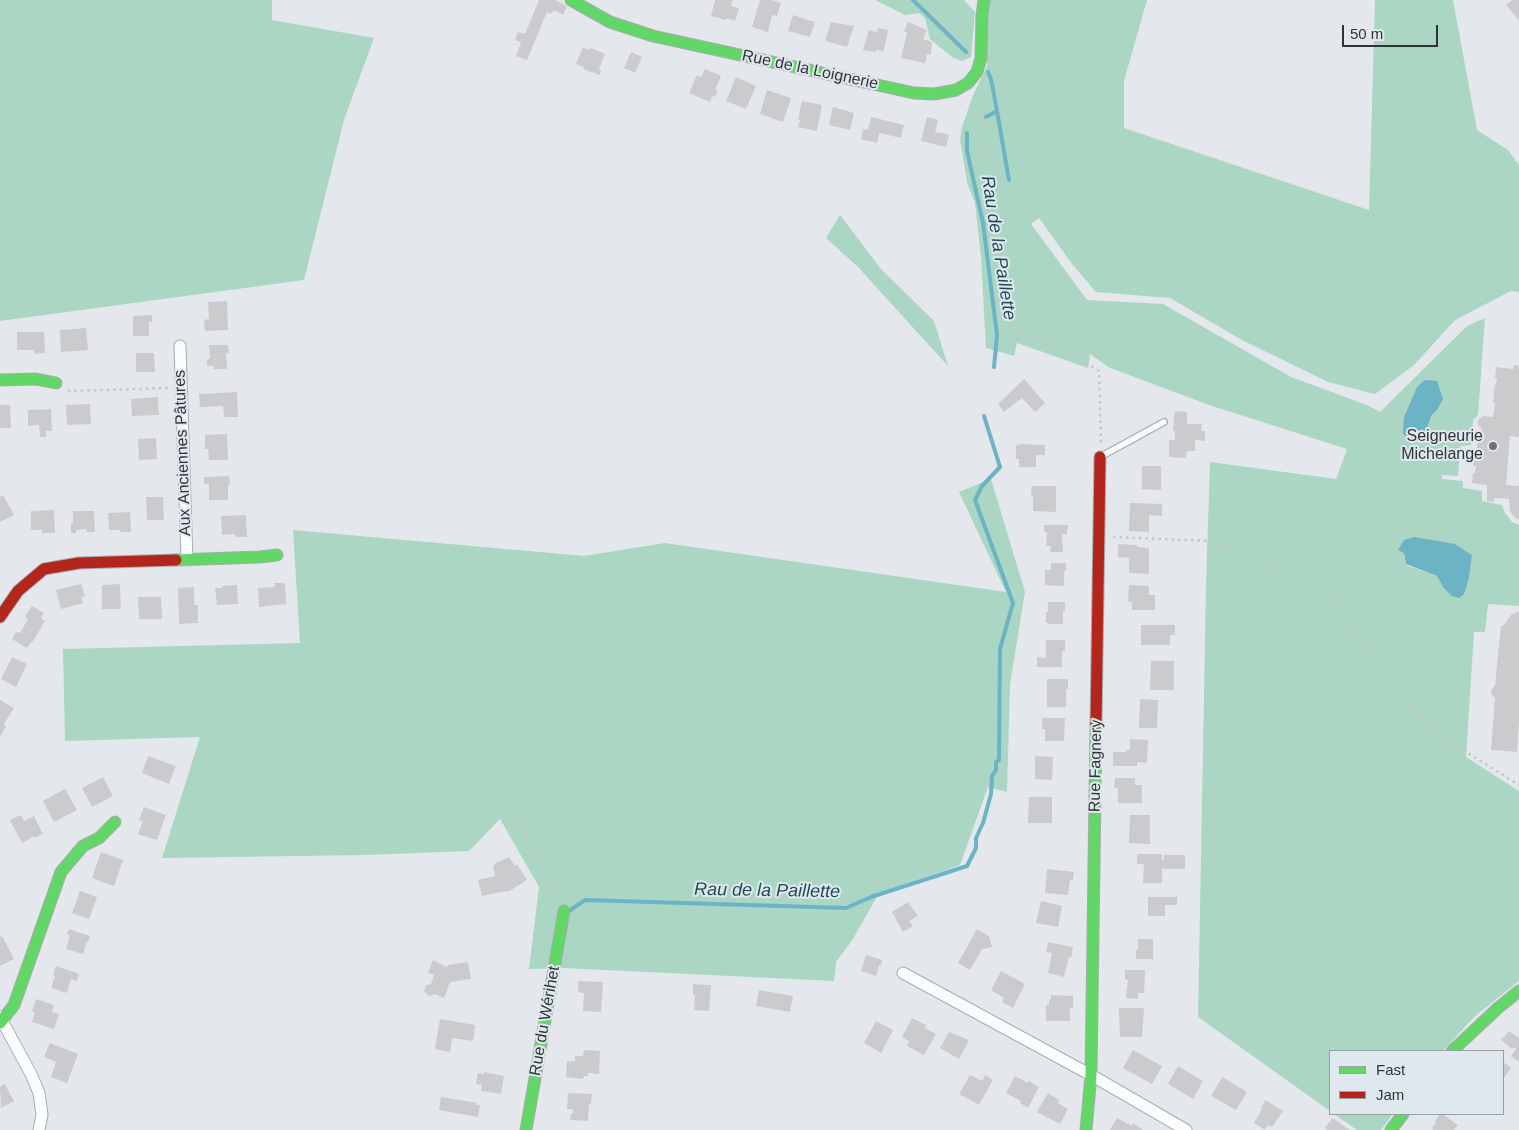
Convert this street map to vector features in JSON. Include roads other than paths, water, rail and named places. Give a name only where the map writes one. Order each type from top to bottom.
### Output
[{"type":"street","name":"Rue de la Loignerie","points":[[572,0],[610,22],[653,36],[914,93],[934,94],[956,90],[968,83],[977,72],[981,58],[984,0]]},
{"type":"street","name":"Aux Anciennes Pâtures","points":[[180,346],[187,560]]},
{"type":"street","points":[[0,380],[36,379],[56,383]]},
{"type":"street","name":"Rue Fagnery","points":[[1086,1130],[1091,1075],[1100,457]]},
{"type":"street","name":"Aux Anciennes Pâtures","points":[[0,617],[18,591],[44,569],[79,563],[277,555]]},
{"type":"street","points":[[40,1130],[42,1115],[39,1093],[31,1074],[1,1020],[14,1005],[61,872],[83,846],[98,838],[115,822]]},
{"type":"street","name":"Rue du Wérihet","points":[[526,1130],[564,911]]},
{"type":"street","points":[[903,973],[1091,1075],[1186,1130]]},
{"type":"street","points":[[1453,1050],[1519,991]]},
{"type":"street","points":[[1391,1130],[1402,1115]]},
{"type":"lane","points":[[1100,457],[1164,422]]},
{"type":"water","points":[[1425,380],[1437,381],[1443,399],[1431,416],[1424,437],[1414,440],[1403,434],[1404,417],[1417,387]]},
{"type":"water","points":[[1414,537],[1455,544],[1472,555],[1469,578],[1464,594],[1459,598],[1452,596],[1443,587],[1437,576],[1406,564],[1404,553],[1398,550],[1404,540]]},
{"type":"waterway","name":"Rau de la Paillette","points":[[913,0],[966,52]]},
{"type":"waterway","name":"Rau de la Paillette","points":[[988,72],[991,79],[1009,180]]},
{"type":"waterway","name":"Rau de la Paillette","points":[[986,117],[997,111]]},
{"type":"waterway","name":"Rau de la Paillette","points":[[967,133],[967,151],[983,223],[997,335],[994,367]]},
{"type":"waterway","name":"Rau de la Paillette","points":[[569,911],[585,900],[846,908],[871,897],[967,866],[976,848],[976,838],[983,823],[991,794],[992,776],[996,770],[996,762],[999,760],[1000,649],[1013,603],[975,500],[982,486],[1000,467],[984,416]]},
{"type":"place","name":"Seigneurie Michelange","points":[[1493,446]]}]
